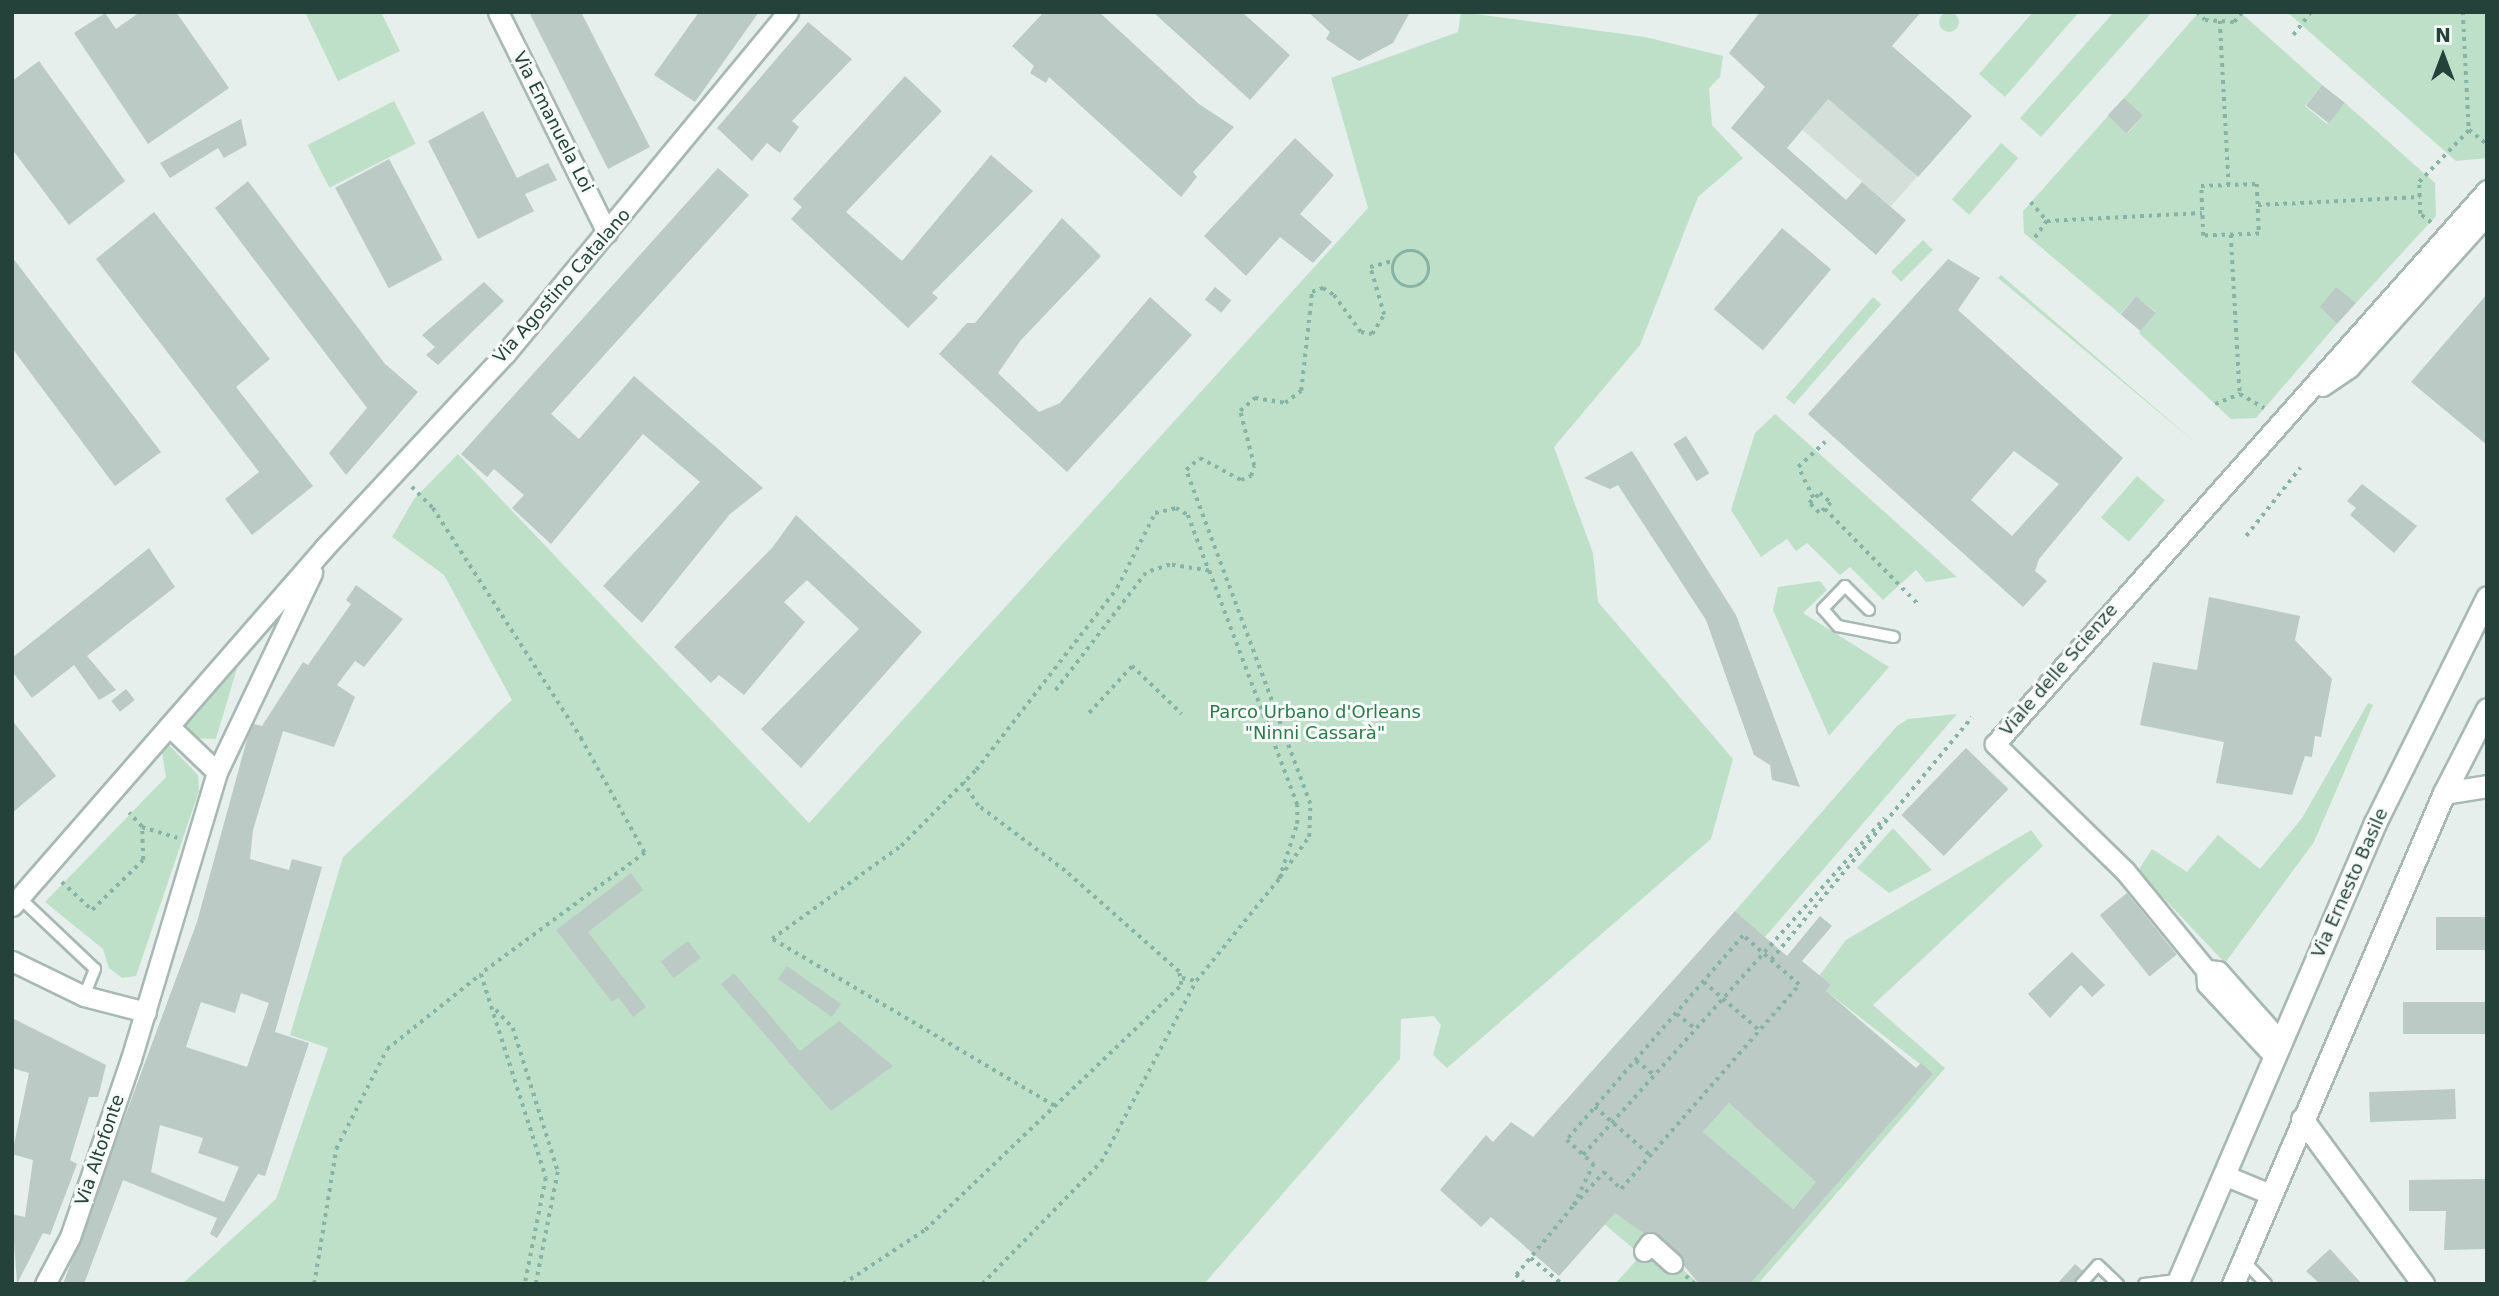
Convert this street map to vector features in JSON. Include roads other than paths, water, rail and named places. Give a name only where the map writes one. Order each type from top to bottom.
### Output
[{"type":"main road","name":"Via Ernesto Basile","points":[[2178,1282],[2375,823],[2487,597]]},
{"type":"main road","points":[[2232,1284],[2444,793],[2487,709]]},
{"type":"main road","points":[[2444,793],[2487,786]]},
{"type":"main road","points":[[2302,1119],[2423,1284]]},
{"type":"street","name":"Via Emanuela Loi","points":[[498,12],[607,233]]},
{"type":"street","name":"Via Agostino Catalano","points":[[14,903],[324,548],[607,233],[788,12]]},
{"type":"street","name":"Viale delle Scienze","points":[[2278,1050],[2210,975],[2125,871],[1995,744],[2487,190]]},
{"type":"street","name":"Viale delle Scienze","points":[[2303,398],[2349,368],[2487,215]]},
{"type":"street","name":"Via Altofonte","points":[[45,1284],[70,1237],[146,1012],[217,772],[324,548]]},
{"type":"street","points":[[169,726],[217,772]]},
{"type":"street","points":[[12,961],[84,996],[146,1012]]},
{"type":"street","points":[[2224,1175],[2270,1194]]},
{"type":"street","points":[[1644,1251],[1650,1243],[1672,1263]]},
{"type":"lane","points":[[1869,610],[1845,586],[1822,609],[1838,625],[1894,637]]},
{"type":"lane","points":[[14,903],[95,969],[84,996]]},
{"type":"lane","points":[[2243,1260],[2266,1284]]},
{"type":"lane","points":[[2081,1284],[2098,1265],[2118,1284]]},
{"type":"lane","points":[[2144,1284],[2178,1282]]},
{"type":"park label","name":"Parco Urbano d'Orleans \"Ninni Cassarà\"","points":[[1315,723]]}]
